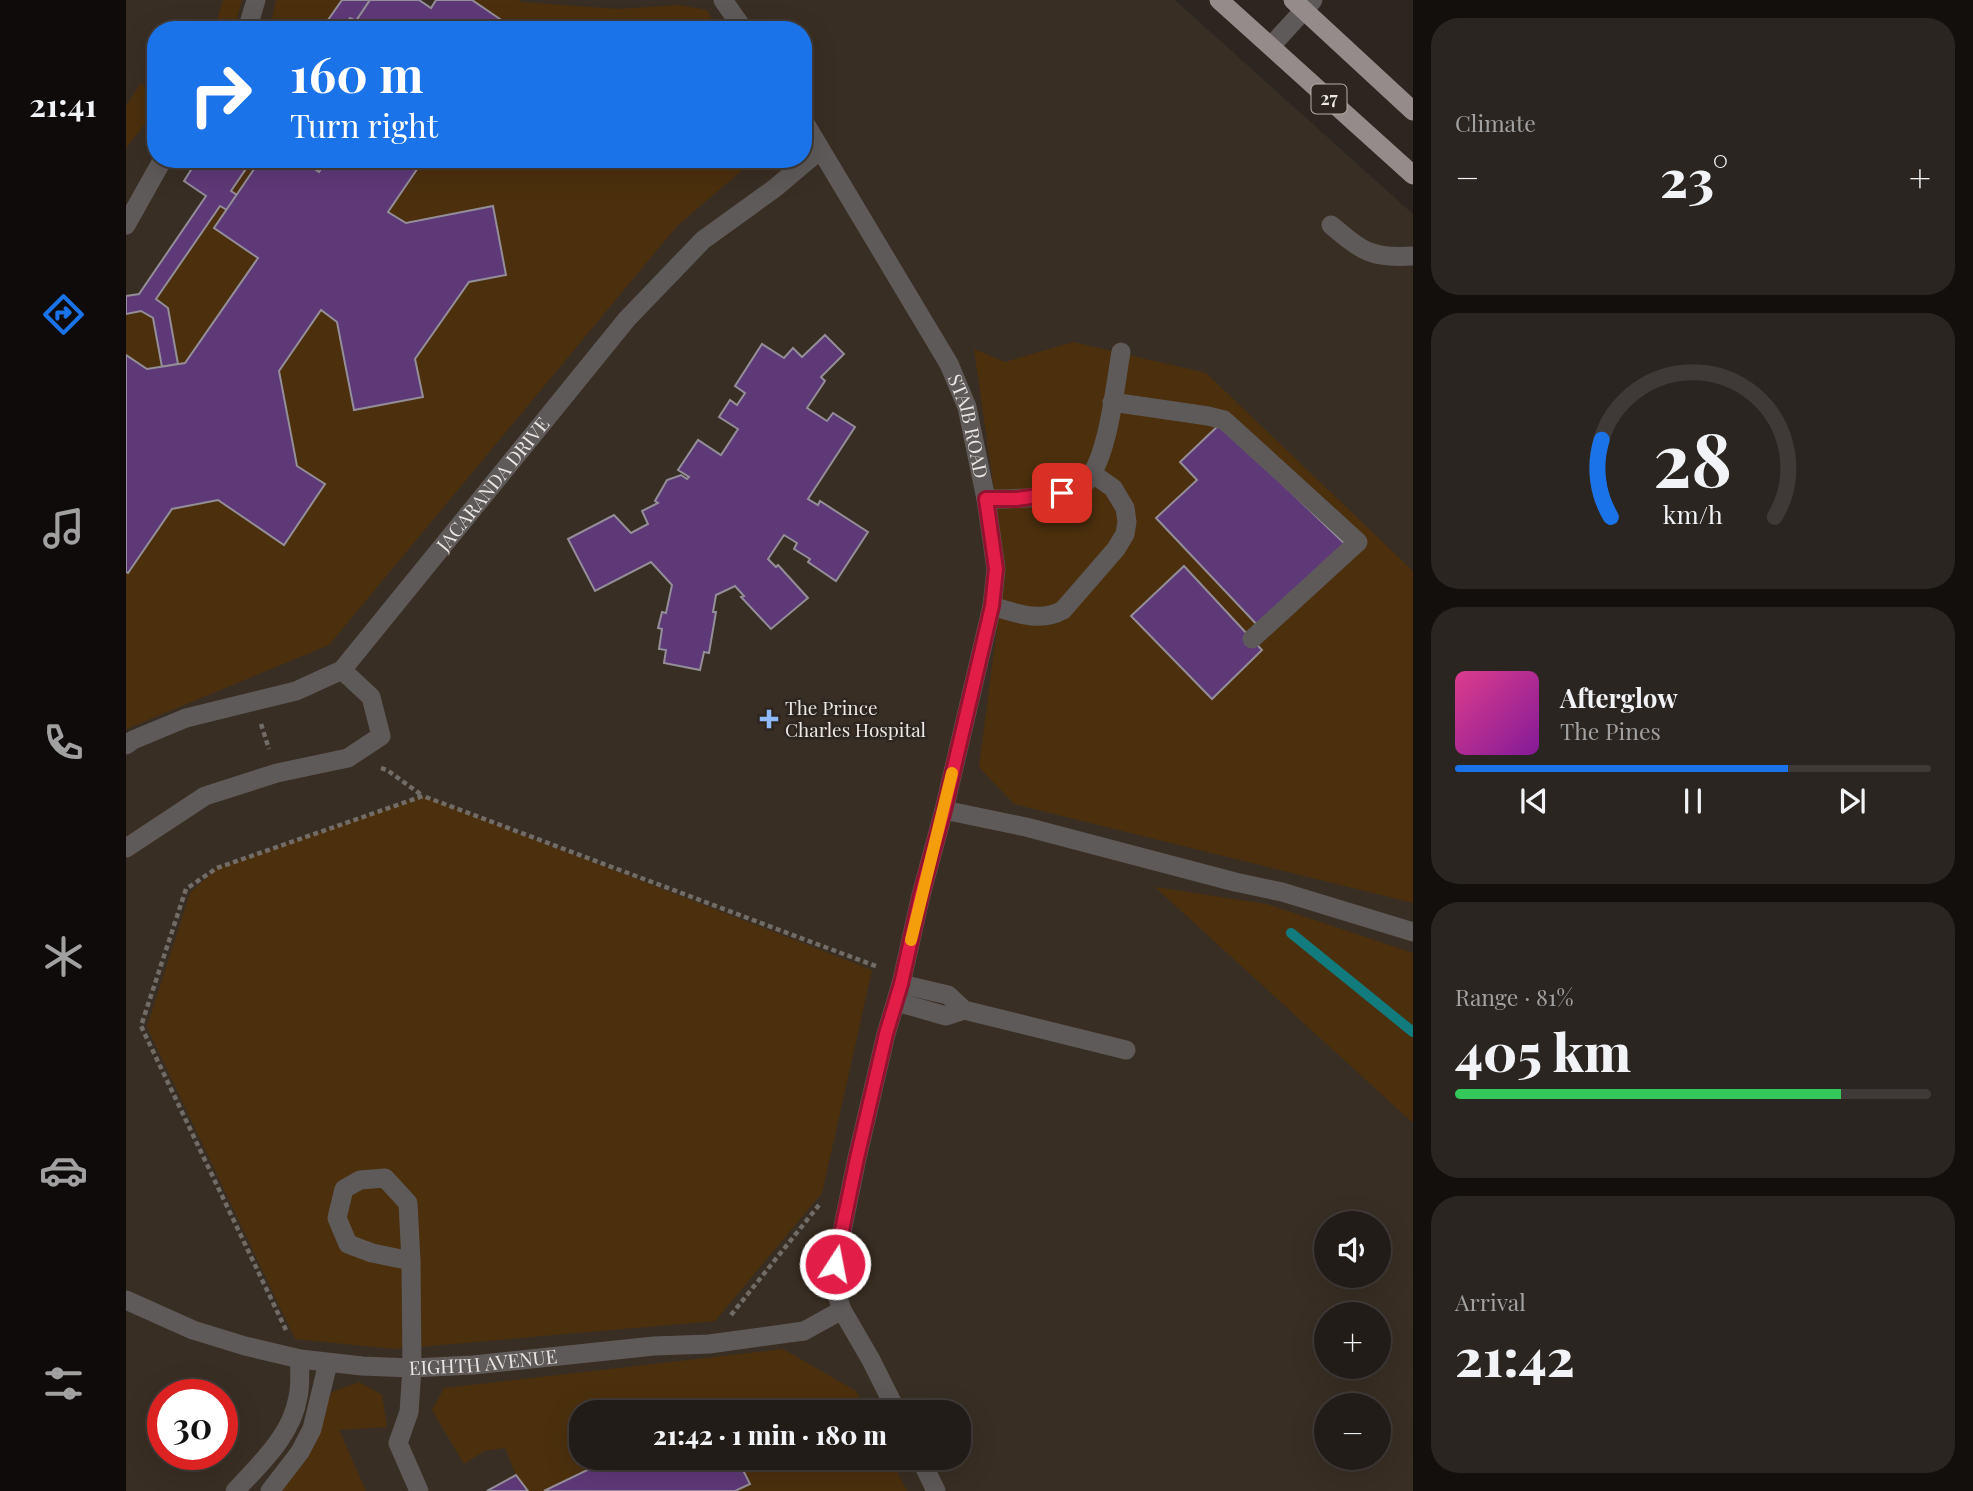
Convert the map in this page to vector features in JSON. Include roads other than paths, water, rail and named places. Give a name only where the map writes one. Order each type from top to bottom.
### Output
[{"type":"main road","name":"27","points":[[1219,0],[1413,175]]},
{"type":"main road","name":"27","points":[[1303,3],[1413,111]]},
{"type":"street","points":[[250,21],[256,0]]},
{"type":"street","points":[[723,0],[738,21]]},
{"type":"street","points":[[1271,46],[1303,3]]},
{"type":"street","name":"STAIB ROAD","points":[[812,136],[949,364],[967,407],[986,499],[996,569],[992,606],[944,810],[886,1034],[832,1280],[842,1310],[891,1400]]},
{"type":"street","name":"JACARANDA DRIVE","points":[[812,157],[820,150]]},
{"type":"street","points":[[126,225],[158,168]]},
{"type":"street","name":"JACARANDA DRIVE","points":[[126,746],[133,740],[187,718],[296,691],[342,670],[627,319],[703,240],[799,168]]},
{"type":"street","points":[[1331,225],[1356,247],[1371,254],[1384,257],[1413,256]]},
{"type":"street","points":[[986,499],[1016,499],[1062,493],[1081,487],[1093,474],[1101,457],[1121,352]]},
{"type":"street","points":[[1112,402],[1224,420],[1358,542],[1252,639]]},
{"type":"street","points":[[992,606],[1038,617],[1052,616],[1063,610],[1116,548],[1125,534],[1125,508],[1113,488],[1093,474]]},
{"type":"street","points":[[126,848],[205,796],[277,773],[348,758],[381,736],[371,697],[342,670]]},
{"type":"street","points":[[944,810],[1026,827],[1283,892],[1413,932]]},
{"type":"street","points":[[900,987],[948,995],[964,1010],[1126,1050]]},
{"type":"street","points":[[411,1261],[372,1253],[348,1244],[337,1218],[344,1189],[360,1180],[385,1178],[408,1203],[411,1261],[412,1368],[409,1412],[398,1443],[419,1491]]},
{"type":"street","name":"EIGHTH AVENUE","points":[[126,1300],[193,1330],[245,1346],[328,1363],[412,1368],[473,1365],[654,1346],[709,1343],[804,1331],[842,1310]]},
{"type":"street","points":[[235,1491],[279,1440],[291,1420],[298,1398],[300,1359]]},
{"type":"street","points":[[270,1491],[300,1452],[312,1429],[328,1363]]},
{"type":"street","points":[[926,1470],[936,1491]]},
{"type":"waterway","points":[[1291,933],[1413,1032]]},
{"type":"place","name":"The Prince Charles Hospital","points":[[769,719]]}]
